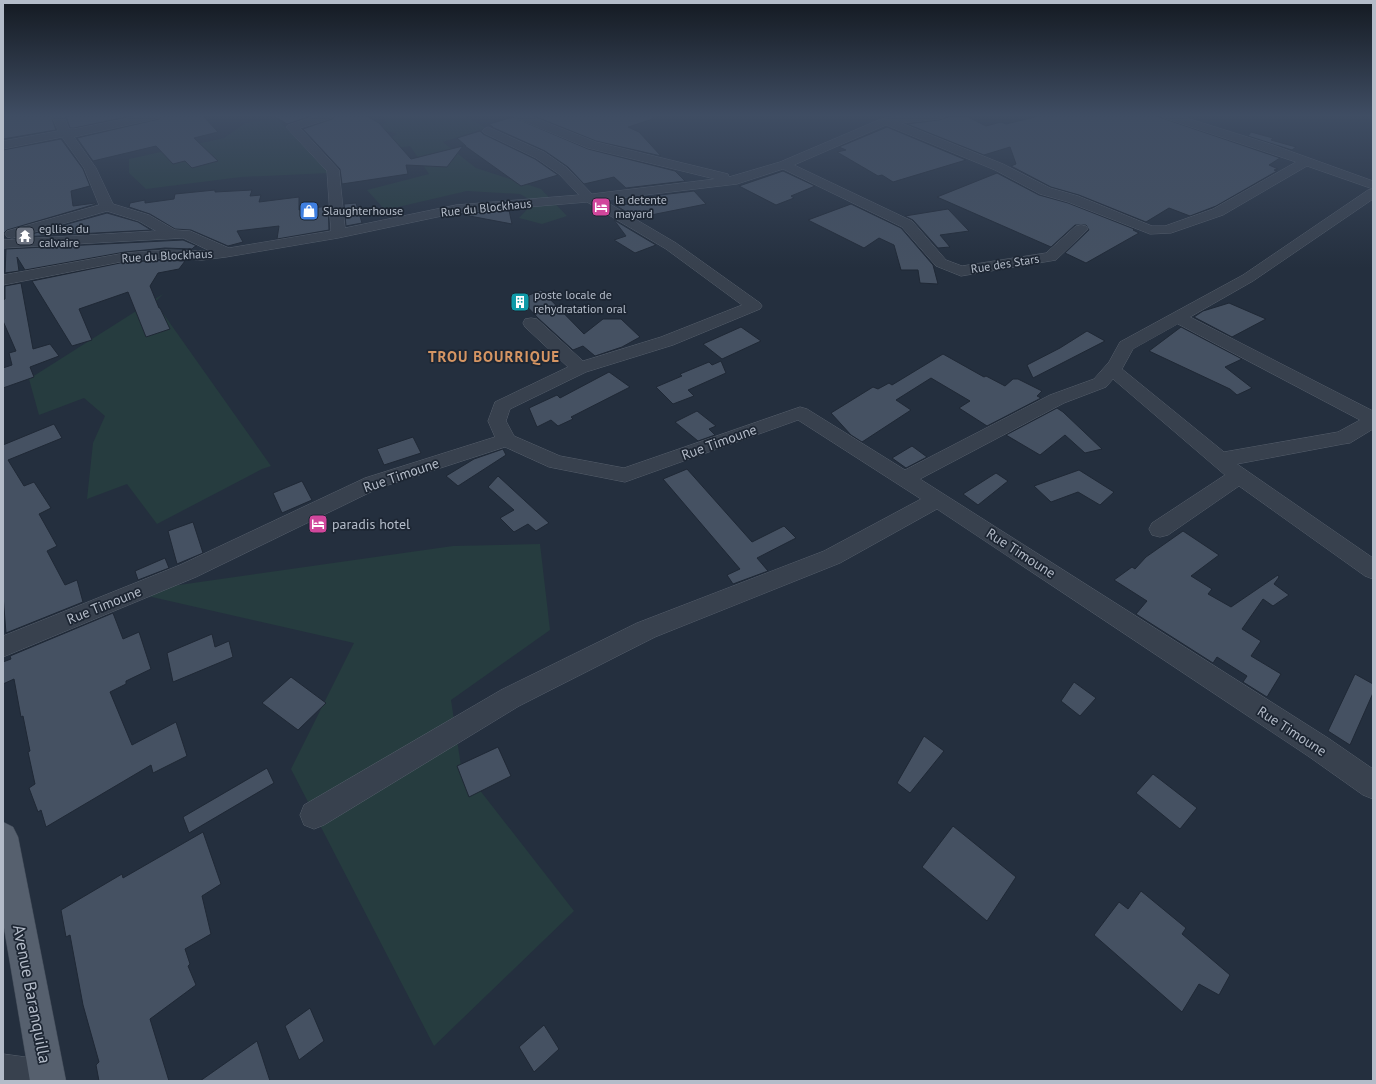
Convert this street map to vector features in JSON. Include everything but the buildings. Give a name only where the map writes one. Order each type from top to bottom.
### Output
[{"type":"main road","name":"Avenue Baranquilla","points":[[3,837],[48,1079]]},
{"type":"street","points":[[89,167],[107,207]]},
{"type":"street","points":[[330,167],[333,170],[338,234]]},
{"type":"street","points":[[506,440],[497,422],[502,406],[580,368],[667,341],[754,306],[671,246],[589,198],[563,171],[557,167]]},
{"type":"street","points":[[681,167],[737,180]]},
{"type":"street","name":"Rue du Blockhaus","points":[[3,280],[125,257],[165,254],[202,256],[226,253],[338,234],[456,209],[589,198],[737,180],[779,167]]},
{"type":"street","name":"Rue des Stars","points":[[787,167],[907,224],[942,263],[960,271],[1051,256],[1081,229]]},
{"type":"street","points":[[995,167],[1045,191],[1150,230],[1166,230],[1218,212],[1297,167]]},
{"type":"street","points":[[1322,167],[1373,184]]},
{"type":"street","points":[[904,479],[1057,399],[1100,383],[1117,364],[1126,346],[1248,278],[1373,193]]},
{"type":"street","points":[[3,236],[107,207],[144,218],[172,234]]},
{"type":"street","points":[[3,244],[185,234],[226,253]]},
{"type":"street","points":[[1177,318],[1373,420]]},
{"type":"street","points":[[531,323],[580,368]]},
{"type":"street","points":[[1112,369],[1239,476],[1373,570]]},
{"type":"street","name":"Rue Timoune","points":[[3,647],[188,571],[372,483],[506,440],[556,462],[626,475],[800,413],[937,500],[1311,743],[1373,785]]},
{"type":"street","points":[[1220,460],[1343,438],[1373,420]]},
{"type":"street","points":[[1160,530],[1239,476]]},
{"type":"street","points":[[314,815],[510,698],[646,630],[832,557],[937,500]]},
{"type":"street","points":[[3,1072],[48,1079]]},
{"type":"green space","points":[[129,167],[323,167],[329,173],[241,177],[146,189],[129,173]]},
{"type":"green space","points":[[424,167],[474,167],[541,189],[567,216],[542,224],[519,218],[534,202],[520,194],[467,191],[385,210],[367,190],[429,174]]},
{"type":"green space","points":[[163,294],[155,302],[271,466],[262,469],[157,524],[127,484],[87,499],[93,443],[105,416],[84,398],[39,415],[29,379]]},
{"type":"green space","points":[[540,544],[550,630],[451,700],[461,766],[574,911],[434,1046],[291,769],[354,643],[130,592],[453,546]]},
{"type":"place","name":"la detente mayard","points":[[601,207]]},
{"type":"place","name":"Slaughterhouse","points":[[309,211]]},
{"type":"place","name":"egllise du calvaire","points":[[25,236]]},
{"type":"place","name":"poste locale de rehydratation oral","points":[[520,302]]},
{"type":"place","name":"paradis hotel","points":[[318,524]]},
{"type":"district","name":"TROU BOURRIQUE","points":[[494,357]]}]
